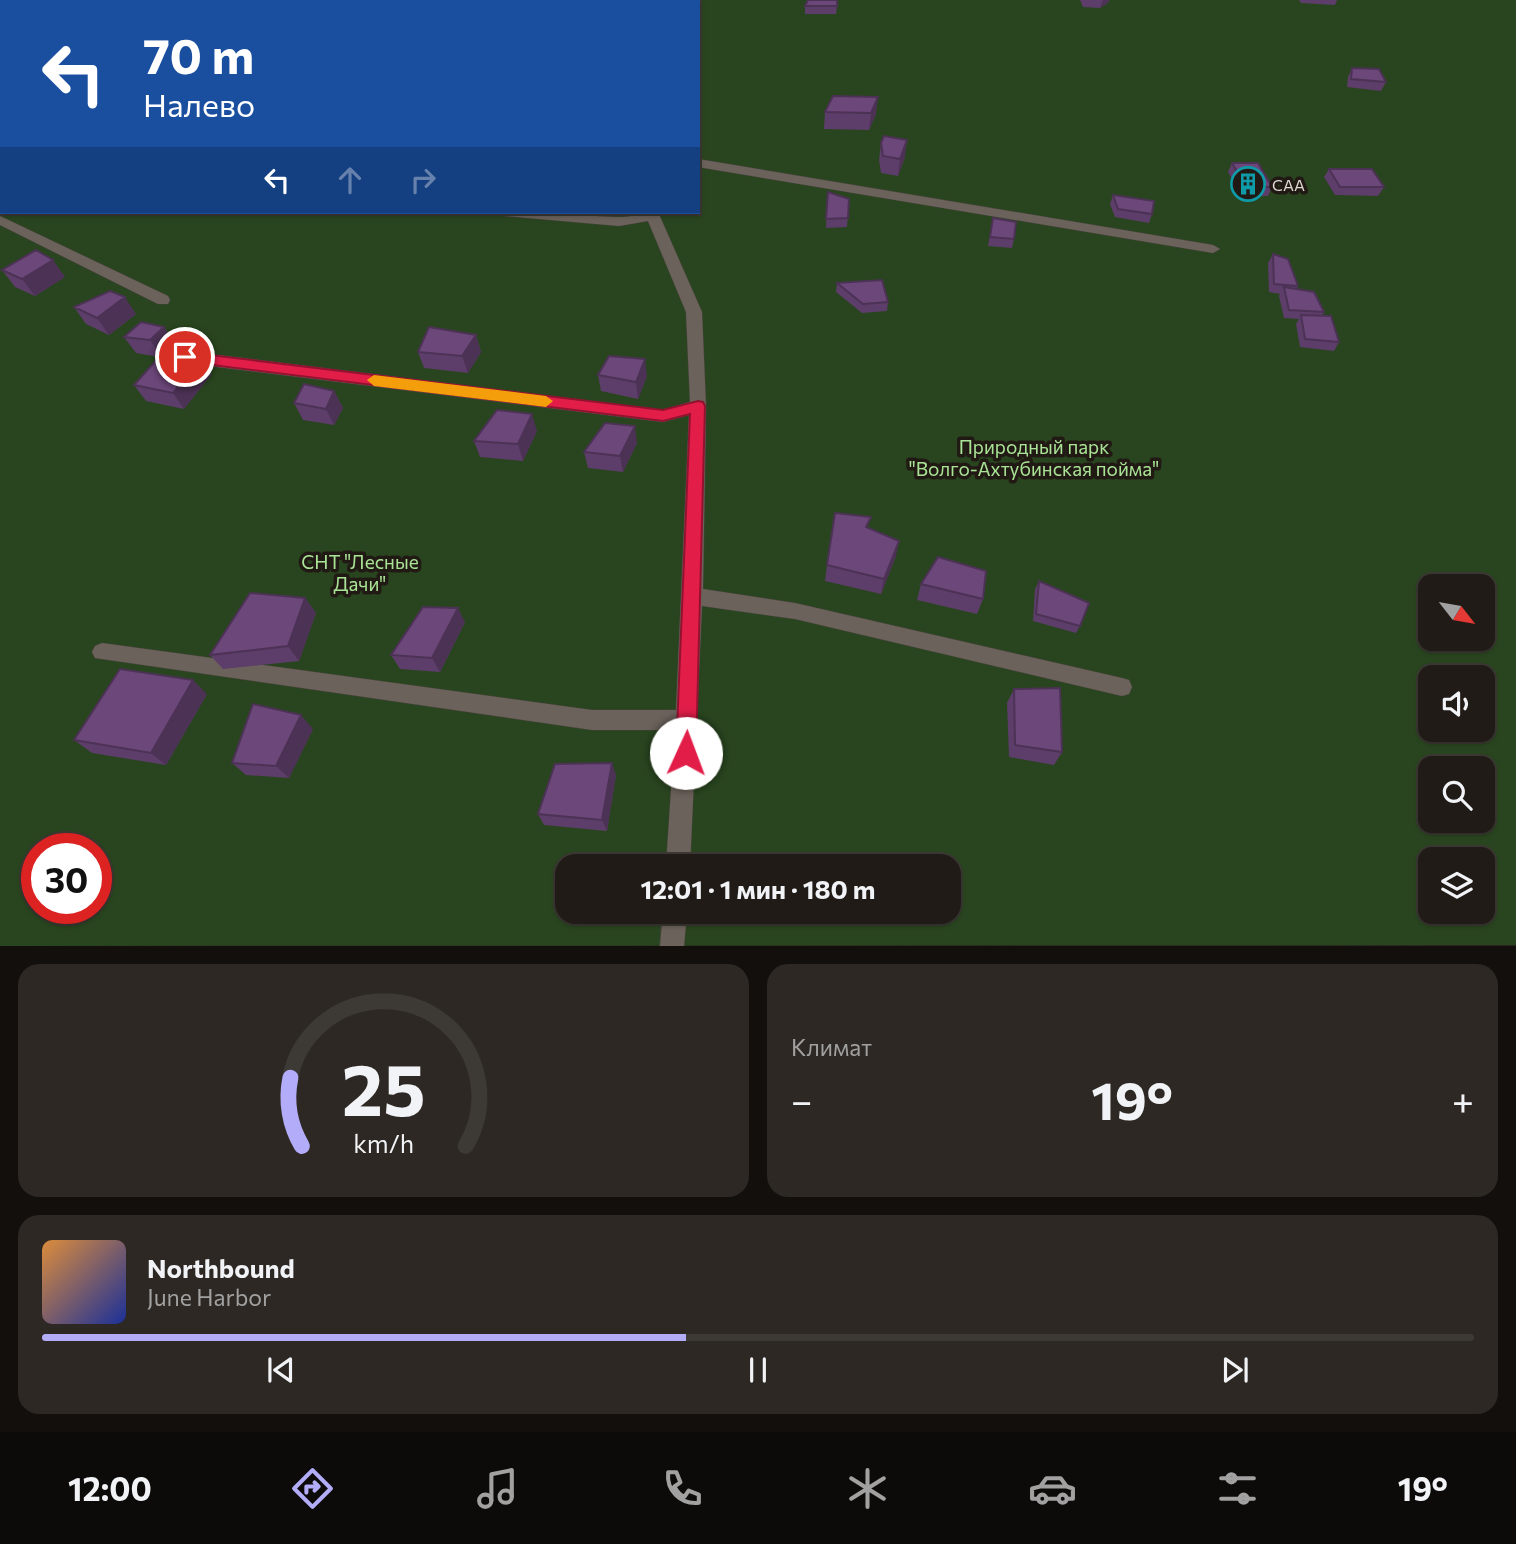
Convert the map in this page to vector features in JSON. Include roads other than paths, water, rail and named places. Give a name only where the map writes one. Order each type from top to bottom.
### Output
[{"type":"street","points":[[700,163],[1213,249]]},
{"type":"street","points":[[528,214],[619,222],[652,214],[694,312],[698,406],[687,720],[679,854]]},
{"type":"street","points":[[0,220],[163,300]]},
{"type":"street","points":[[185,357],[663,416],[698,406]]},
{"type":"street","points":[[692,596],[795,611],[1122,687]]},
{"type":"street","points":[[102,652],[592,720],[687,720]]},
{"type":"street","points":[[672,946],[674,924]]},
{"type":"place","name":"САА","points":[[1248,184]]},
{"type":"park label","name":"Природный парк \"Волго-Ахтубинская пойма\"","points":[[1034,457]]},
{"type":"park label","name":"СНТ \"Лесные Дачи\"","points":[[360,572]]}]
